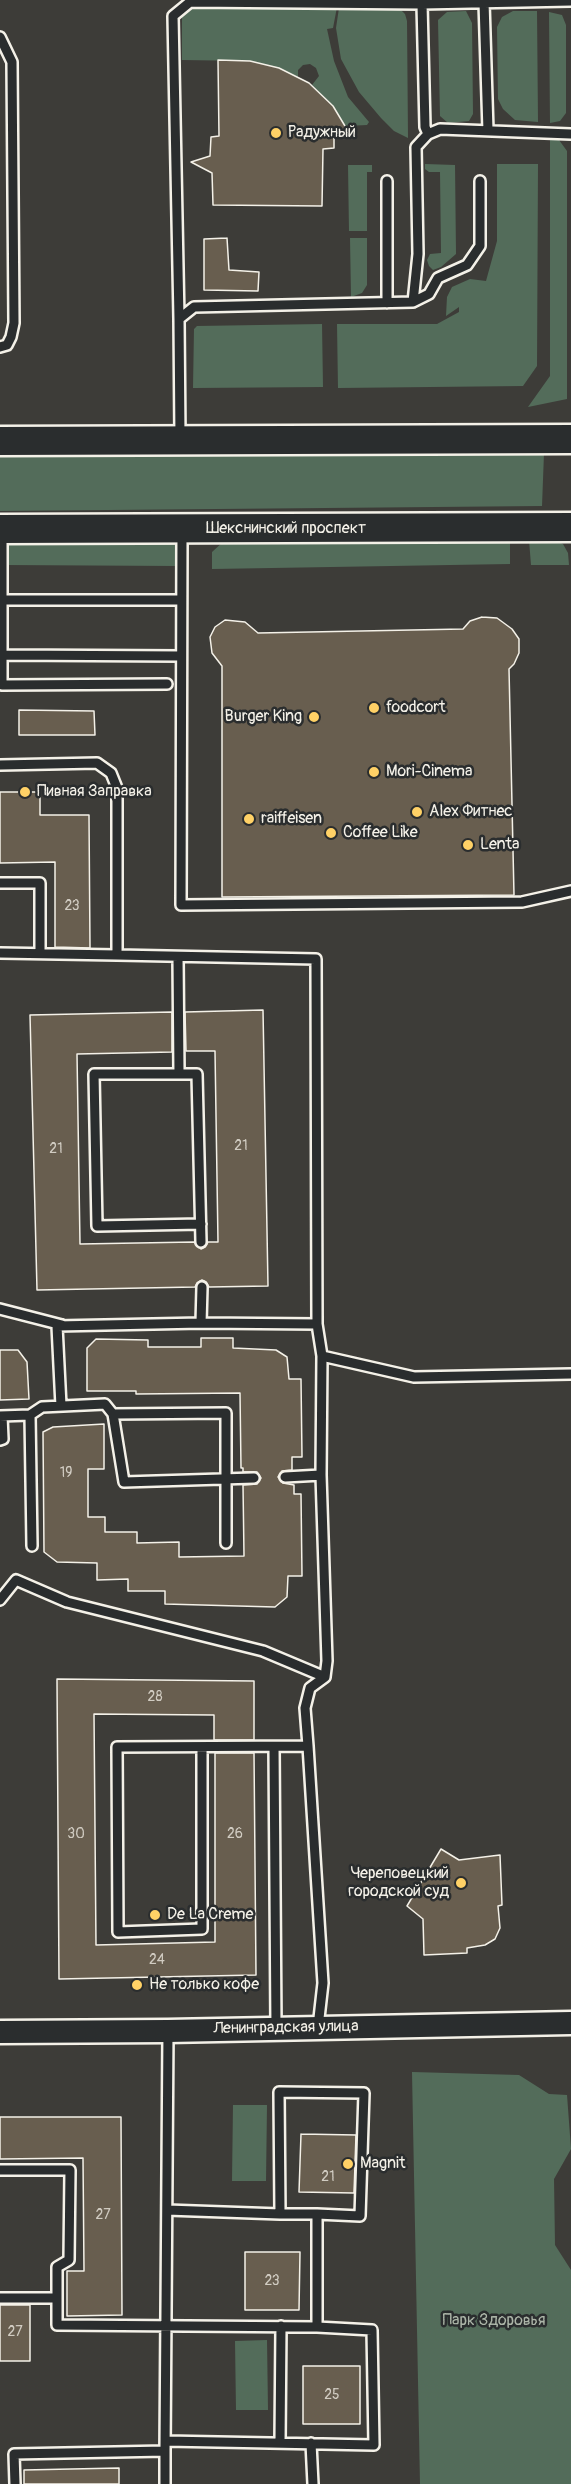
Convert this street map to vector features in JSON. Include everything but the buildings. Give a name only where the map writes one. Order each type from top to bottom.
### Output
[{"type":"main road","points":[[0,441],[571,439]]},
{"type":"main road","name":"Шекснинский проспект","points":[[1,529],[571,527]]},
{"type":"street","name":"Ленинградская улица","points":[[0,2032],[571,2023]]},
{"type":"lane","points":[[180,441],[173,16],[190,2],[422,4],[571,1]]},
{"type":"lane","points":[[484,2],[488,131]]},
{"type":"lane","points":[[422,4],[425,127],[428,134]]},
{"type":"lane","points":[[0,37],[12,62],[14,323],[7,345],[0,347]]},
{"type":"lane","points":[[413,302],[418,254],[416,147],[428,134],[440,129],[571,134]]},
{"type":"lane","points":[[387,181],[387,303]]},
{"type":"lane","points":[[179,319],[195,307],[413,302],[429,294],[438,278],[467,265],[480,246],[480,181]]},
{"type":"lane","points":[[1,529],[2,685],[167,684]]},
{"type":"lane","points":[[182,530],[181,905],[522,902],[571,891]]},
{"type":"lane","points":[[3,600],[181,600]]},
{"type":"lane","points":[[2,655],[181,656]]},
{"type":"lane","points":[[0,765],[97,763],[111,773],[117,788],[117,955]]},
{"type":"lane","points":[[0,883],[40,883],[40,953]]},
{"type":"lane","points":[[0,953],[316,959],[317,1324],[322,1356],[321,1475],[327,1661],[325,1677],[310,1688],[305,1708],[323,1983],[318,2027]]},
{"type":"lane","points":[[178,957],[179,1074]]},
{"type":"lane","points":[[201,1224],[97,1226],[94,1074],[197,1074],[201,1224],[201,1242]]},
{"type":"lane","points":[[201,1323],[202,1287]]},
{"type":"lane","points":[[0,1310],[65,1326]]},
{"type":"lane","points":[[61,1406],[57,1326],[201,1323],[317,1324]]},
{"type":"lane","points":[[322,1356],[414,1377],[571,1374]]},
{"type":"lane","points":[[0,1440],[3,1440],[1,1416],[30,1415],[42,1407],[105,1404],[113,1414],[124,1482],[254,1479]]},
{"type":"lane","points":[[113,1414],[226,1413],[226,1543]]},
{"type":"lane","points":[[30,1415],[32,1546]]},
{"type":"lane","points":[[285,1477],[321,1475]]},
{"type":"lane","points":[[0,1600],[16,1580],[67,1602],[263,1651],[325,1677]]},
{"type":"lane","points":[[202,1747],[202,1929],[118,1932],[117,1748],[202,1747],[274,1748],[308,1746]]},
{"type":"lane","points":[[274,1748],[276,2028]]},
{"type":"lane","points":[[165,2484],[168,2031]]},
{"type":"lane","points":[[167,2210],[280,2214],[317,2214],[360,2216],[364,2093],[279,2092],[280,2214]]},
{"type":"lane","points":[[0,2170],[70,2170],[69,2260],[57,2267],[57,2325],[281,2326],[372,2330],[374,2445],[280,2442],[14,2454],[15,2484]]},
{"type":"lane","points":[[317,2214],[317,2327]]},
{"type":"lane","points":[[0,2298],[57,2298]]},
{"type":"lane","points":[[280,2442],[281,2326]]},
{"type":"lane","points":[[311,2444],[313,2484]]},
{"type":"green space","points":[[337,7],[333,28],[327,29],[334,61],[348,97],[369,122],[367,125],[345,126],[333,106],[312,85],[319,76],[316,68],[310,64],[303,65],[298,70],[298,77],[279,68],[250,61],[182,60],[182,17],[190,8]]},
{"type":"green space","points":[[398,7],[405,14],[407,21],[408,138],[394,131],[359,92],[341,59],[336,28],[339,8]]},
{"type":"green space","points":[[466,11],[472,23],[473,114],[469,121],[448,123],[440,116],[438,20],[447,12]]},
{"type":"green space","points":[[513,11],[537,11],[538,122],[515,120],[503,109],[498,99],[497,27],[502,17]]},
{"type":"green space","points":[[549,12],[562,15],[566,25],[566,113],[560,121],[550,123]]},
{"type":"green space","points":[[550,140],[559,140],[567,151],[567,399],[528,407],[550,376]]},
{"type":"green space","points":[[425,164],[455,165],[456,254],[441,267],[433,270],[427,260],[430,254],[441,253],[440,172],[429,172],[425,169]]},
{"type":"green space","points":[[497,164],[538,164],[537,366],[523,386],[338,388],[337,324],[437,324],[459,312],[459,307],[446,316],[447,297],[452,287],[470,279],[486,281],[497,241]]},
{"type":"green space","points":[[348,165],[372,165],[372,172],[367,172],[367,231],[349,231]]},
{"type":"green space","points":[[350,238],[367,238],[367,285],[362,293],[351,297]]},
{"type":"green space","points":[[322,324],[323,387],[193,388],[194,329],[197,326]]},
{"type":"green space","points":[[544,453],[542,506],[0,511],[0,457]]},
{"type":"green space","points":[[4,534],[179,536],[178,566],[5,565]]},
{"type":"green space","points":[[529,540],[555,540],[563,544],[568,553],[569,565],[531,565]]},
{"type":"green space","points":[[223,542],[510,542],[510,564],[212,569],[212,552]]},
{"type":"green space","name":"Парк Здоровья","points":[[412,2072],[519,2075],[549,2094],[567,2095],[571,2149],[554,2179],[555,2245],[571,2270],[571,2484],[420,2484]]},
{"type":"green space","points":[[233,2105],[267,2105],[266,2181],[232,2181]]},
{"type":"green space","points":[[267,2340],[268,2410],[236,2410],[235,2341]]},
{"type":"place","name":"Радужный","points":[[276,133]]},
{"type":"place","name":"foodcort","points":[[374,708]]},
{"type":"place","name":"Burger King","points":[[314,717]]},
{"type":"place","name":"Mori-Cinema","points":[[374,772]]},
{"type":"place","name":"Пивная Заправка","points":[[25,792]]},
{"type":"place","name":"Alex Фитнес","points":[[417,812]]},
{"type":"place","name":"raiffeisen","points":[[249,819]]},
{"type":"place","name":"Coffee Like","points":[[331,833]]},
{"type":"place","name":"Lenta","points":[[468,845]]},
{"type":"place","name":"Череповецкий городской суд","points":[[461,1883]]},
{"type":"place","name":"De La Creme","points":[[155,1915]]},
{"type":"place","name":"Не только кофе","points":[[137,1985]]},
{"type":"place","name":"Magnit","points":[[348,2164]]}]
